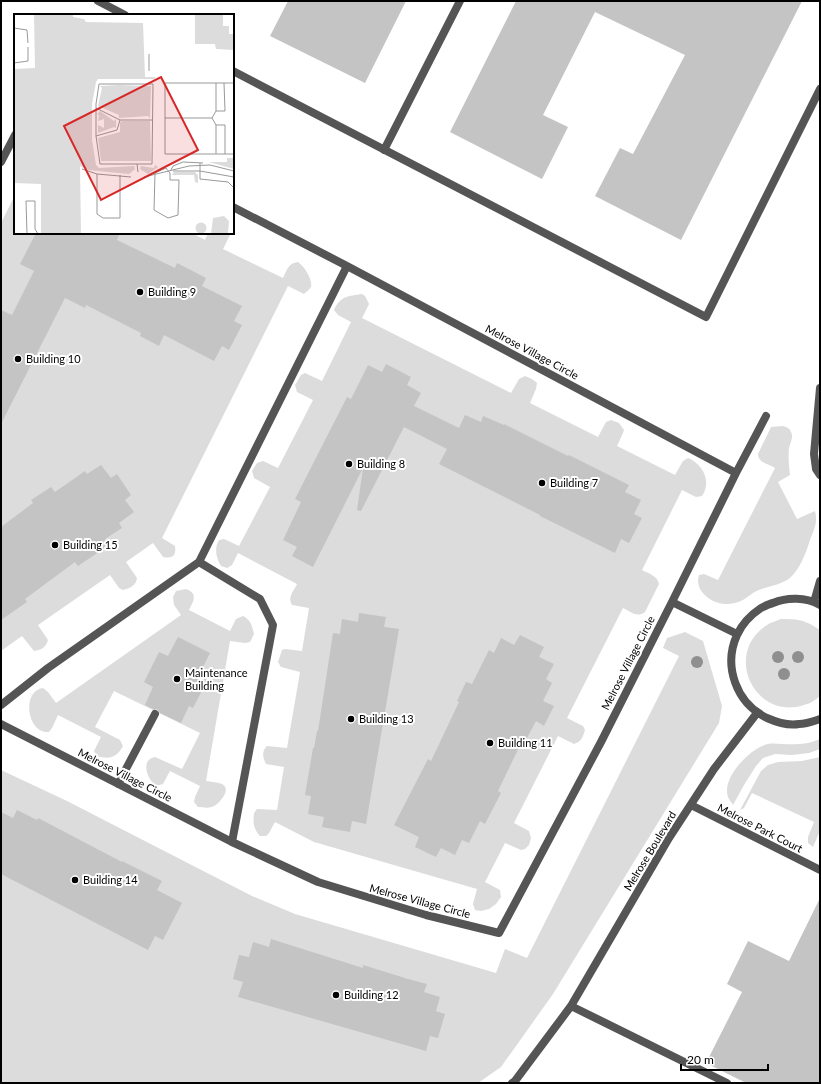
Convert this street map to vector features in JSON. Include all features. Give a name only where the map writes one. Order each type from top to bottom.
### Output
[{"type":"lane","points":[[98,1],[123,14]]},
{"type":"lane","points":[[384,150],[460,1]]},
{"type":"lane","points":[[234,72],[706,317],[820,89]]},
{"type":"lane","points":[[1,162],[14,137]]},
{"type":"lane","name":"Melrose Village Circle","points":[[1,724],[232,842],[318,882],[426,915],[499,933],[601,742],[736,473],[234,208]]},
{"type":"lane","points":[[1,705],[48,668],[199,562],[347,266]]},
{"type":"lane","points":[[820,388],[814,454],[816,469],[820,475]]},
{"type":"lane","points":[[736,473],[766,416]]},
{"type":"lane","points":[[199,562],[260,599],[273,625],[232,842]]},
{"type":"lane","points":[[820,580],[817,603],[796,598],[778,600],[762,607],[748,619],[737,634],[731,655],[733,677],[742,697],[758,713],[777,722],[798,725],[820,719]]},
{"type":"lane","points":[[672,602],[737,634]]},
{"type":"lane","name":"Melrose Boulevard","points":[[512,1083],[571,1006],[669,838],[714,770],[758,713]]},
{"type":"lane","points":[[118,784],[155,714]]},
{"type":"lane","name":"Melrose Park Court","points":[[691,805],[820,870]]},
{"type":"lane","points":[[571,1006],[727,1083]]},
{"type":"shaded area","points":[[14,197],[14,234],[194,234],[205,240],[208,234],[230,234],[223,249],[283,278],[290,265],[298,262],[308,273],[311,281],[311,287],[304,294],[288,286],[162,538],[175,546],[174,556],[163,557],[153,543],[126,562],[137,578],[134,585],[123,590],[119,588],[110,575],[38,625],[48,640],[43,648],[34,651],[22,636],[1,651],[1,223]]},
{"type":"shaded area","points":[[362,294],[365,296],[369,304],[362,318],[511,393],[519,379],[525,376],[532,379],[537,383],[530,403],[598,437],[606,422],[611,420],[619,423],[624,430],[617,446],[675,475],[683,461],[688,458],[698,464],[706,479],[705,491],[702,496],[696,497],[682,490],[642,570],[655,577],[659,584],[645,612],[642,614],[631,613],[623,608],[567,718],[583,726],[585,730],[582,737],[580,741],[574,744],[558,736],[514,823],[529,831],[531,838],[529,845],[525,849],[521,850],[505,843],[485,882],[500,890],[501,897],[496,904],[489,909],[481,911],[475,910],[473,904],[477,889],[314,842],[275,822],[266,836],[260,836],[254,825],[254,813],[257,809],[277,810],[284,767],[266,764],[263,757],[263,752],[267,746],[287,748],[300,672],[281,667],[278,662],[282,650],[302,651],[309,608],[292,605],[290,599],[297,584],[238,553],[232,565],[227,568],[221,566],[217,556],[216,546],[219,540],[224,539],[239,546],[270,487],[254,478],[252,471],[257,463],[263,461],[278,468],[313,400],[297,392],[295,385],[301,375],[305,373],[322,381],[351,322],[338,315],[334,310],[336,305],[342,299],[349,296]]},
{"type":"shaded area","points":[[783,426],[789,429],[792,434],[789,448],[790,475],[778,482],[797,519],[815,511],[815,526],[807,550],[797,570],[790,578],[757,591],[738,602],[732,604],[721,604],[711,600],[701,590],[698,584],[699,575],[704,574],[718,580],[775,468],[762,461],[758,457],[758,454],[771,427]]},
{"type":"shaded area","points":[[186,589],[194,595],[189,610],[230,631],[236,619],[243,616],[249,621],[254,634],[250,642],[245,643],[230,641],[206,781],[222,784],[226,789],[224,796],[219,802],[214,806],[206,808],[198,807],[194,802],[200,786],[170,771],[163,784],[156,786],[150,779],[146,770],[146,766],[150,759],[155,757],[182,769],[200,733],[114,691],[95,727],[120,740],[123,746],[116,755],[106,758],[97,756],[94,751],[101,737],[58,715],[49,732],[42,731],[32,720],[29,704],[36,691],[43,688],[56,703],[181,615],[174,605],[173,597],[176,591]]},
{"type":"shaded area","points":[[781,619],[802,621],[820,630],[820,696],[809,703],[789,708],[773,704],[760,696],[751,683],[746,668],[747,653],[753,638],[767,625]]},
{"type":"shaded area","points":[[685,632],[703,641],[722,706],[719,723],[553,994],[501,1067],[478,1083],[1,1083],[1,770],[67,801],[252,896],[295,914],[496,973],[505,949],[527,958],[679,656],[663,648],[667,638]]},
{"type":"shaded area","points":[[820,739],[820,749],[809,753],[792,755],[775,754],[763,758],[756,766],[733,805],[728,797],[727,789],[729,781],[739,765],[753,751],[768,744],[802,744]]},
{"type":"shaded area","points":[[820,757],[820,831],[813,847],[808,843],[808,837],[814,822],[752,793],[744,808],[740,810],[761,771],[768,765],[778,762],[802,761]]},
{"type":"building","points":[[288,1],[406,1],[365,83],[270,36]]},
{"type":"building","points":[[516,1],[802,1],[681,240],[595,196],[620,148],[633,154],[685,55],[595,12],[543,115],[568,127],[542,179],[450,132]]},
{"type":"building","name":"Building 9","points":[[35,234],[120,234],[117,240],[175,268],[177,263],[206,278],[202,286],[242,306],[234,321],[242,325],[229,350],[222,346],[214,361],[164,335],[159,346],[140,336],[141,333],[86,305],[85,308],[65,298],[1,424],[1,310],[12,315],[34,271],[20,264]]},
{"type":"building","points":[[386,364],[411,377],[407,385],[421,393],[414,406],[459,428],[465,415],[481,422],[483,416],[504,424],[629,485],[625,492],[641,500],[634,514],[642,518],[629,543],[621,539],[615,553],[439,464],[447,449],[404,427],[361,511],[357,510],[363,468],[313,567],[292,556],[297,547],[283,540],[301,502],[295,499],[347,397],[351,399],[368,365],[382,372]]},
{"type":"building","name":"Building 15","points":[[101,465],[111,478],[117,474],[131,495],[125,500],[134,512],[119,523],[122,528],[105,539],[109,545],[78,566],[75,562],[25,599],[27,602],[1,620],[1,527],[33,503],[31,500],[51,487],[55,492],[85,471],[87,474]]},
{"type":"building","name":"Building 13","points":[[359,613],[386,617],[384,627],[399,629],[366,824],[352,821],[350,832],[322,827],[324,817],[308,814],[311,796],[305,795],[313,748],[318,731],[333,633],[340,634],[342,619],[358,622]]},
{"type":"building","name":"Building 11","points":[[520,635],[544,647],[539,657],[554,664],[546,679],[552,683],[543,701],[554,706],[544,726],[536,721],[527,738],[524,737],[498,791],[501,793],[485,824],[480,821],[469,843],[462,840],[455,855],[441,848],[436,857],[415,847],[419,837],[394,825],[428,759],[431,761],[459,702],[457,701],[466,682],[472,684],[489,650],[494,653],[501,638],[514,645]]},
{"type":"building","name":"Maintenance Building","points":[[178,637],[210,653],[201,671],[210,675],[193,708],[189,706],[181,723],[160,713],[157,709],[153,709],[145,705],[153,687],[144,682],[159,652],[168,656]]},
{"type":"building","name":"Building 14","points":[[17,810],[37,820],[38,818],[162,881],[157,890],[182,903],[163,940],[155,936],[148,950],[1,874],[1,812],[13,818]]},
{"type":"building","points":[[820,898],[820,1083],[746,1083],[706,1063],[742,992],[727,984],[748,941],[789,961]]},
{"type":"building","name":"Building 12","points":[[271,939],[363,968],[363,965],[427,984],[424,992],[440,997],[436,1011],[445,1014],[438,1038],[430,1036],[426,1051],[238,997],[243,982],[233,979],[239,955],[249,957],[253,942],[269,947]]},
{"type":"place","name":"Building 9","points":[[140,292]]},
{"type":"place","name":"Building 10","points":[[18,359]]},
{"type":"place","name":"Building 8","points":[[349,464]]},
{"type":"place","name":"Building 7","points":[[542,483]]},
{"type":"place","name":"Building 15","points":[[55,545]]},
{"type":"place","name":"Maintenance Building","points":[[177,679]]},
{"type":"place","name":"Building 13","points":[[351,719]]},
{"type":"place","name":"Building 11","points":[[490,743]]},
{"type":"place","name":"Building 14","points":[[75,880]]},
{"type":"place","name":"Building 12","points":[[336,995]]}]
